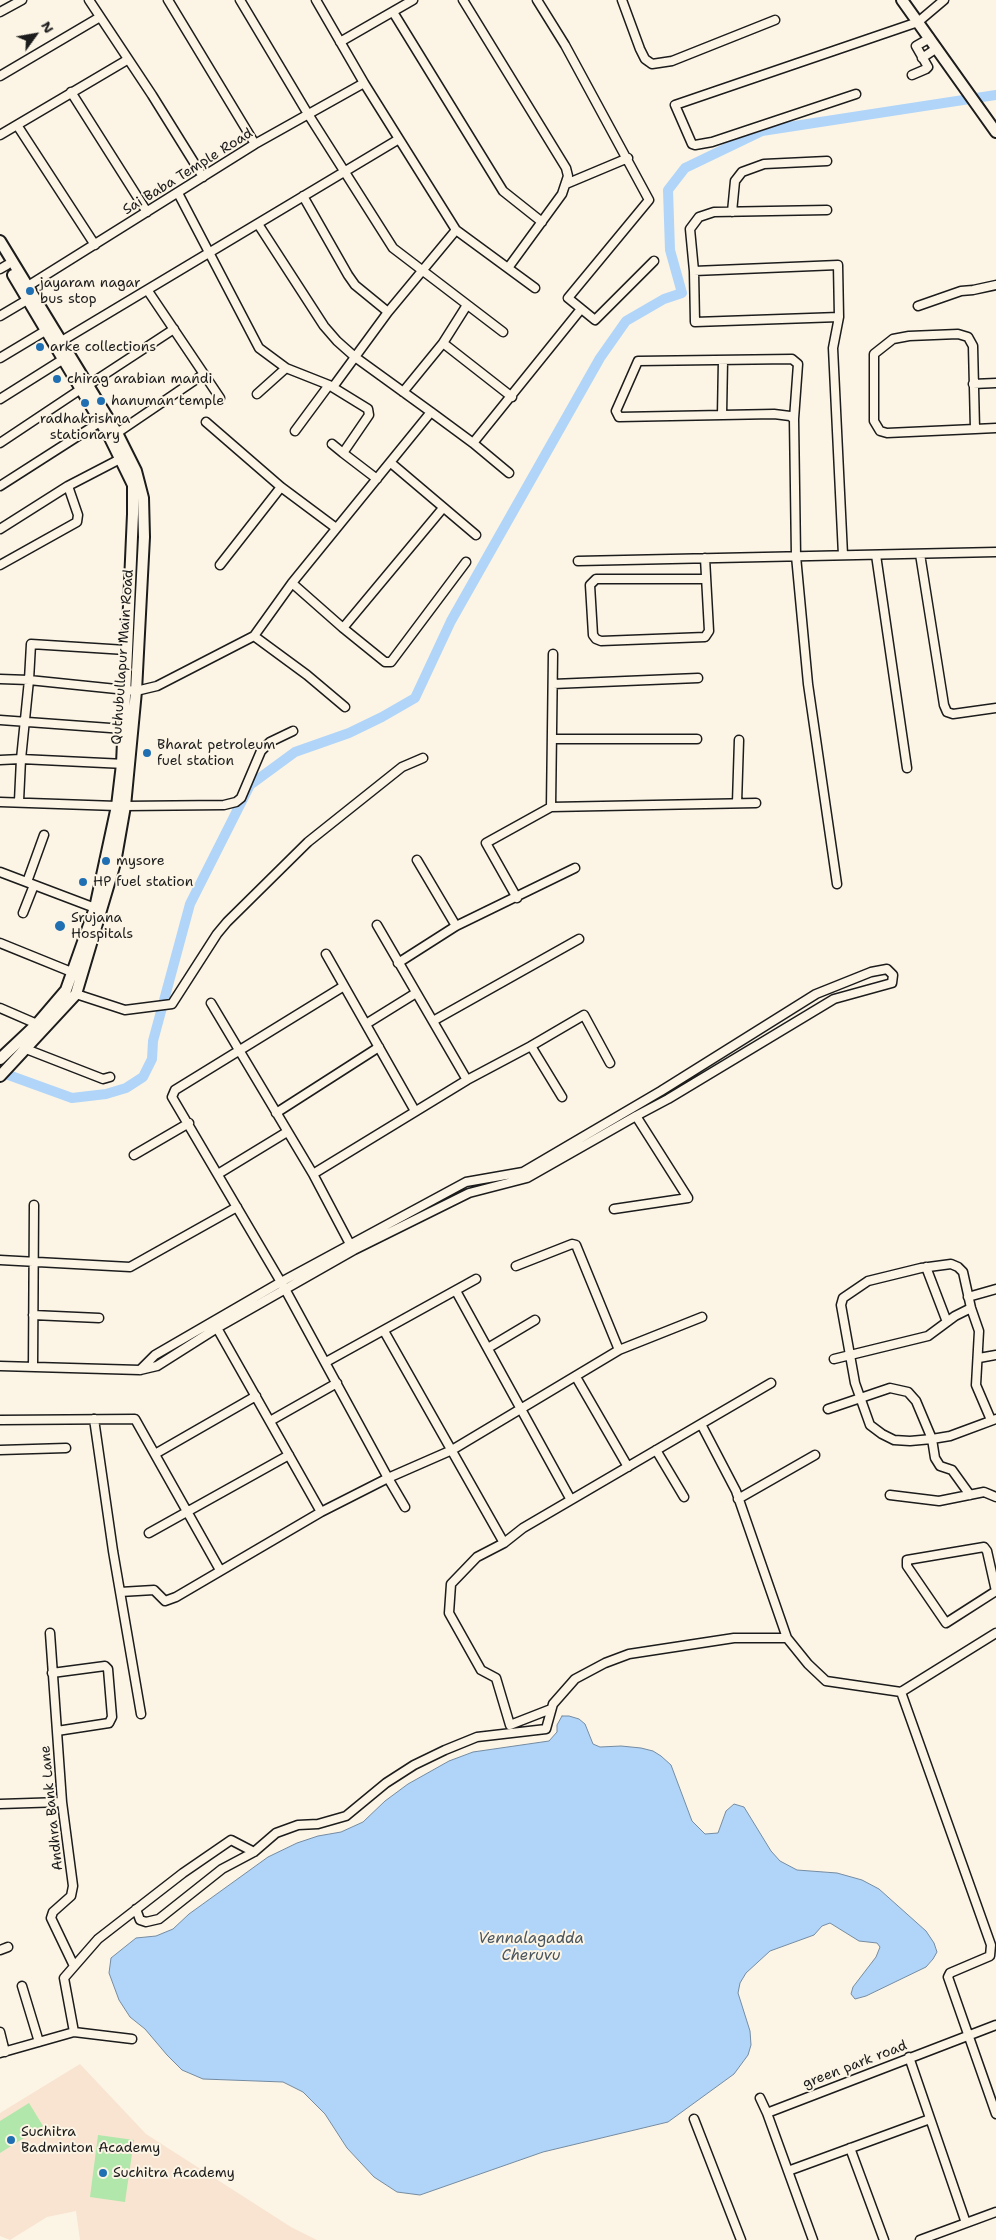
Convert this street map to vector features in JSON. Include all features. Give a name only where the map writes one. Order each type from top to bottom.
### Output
[{"type":"main road","points":[[902,0],[996,132]]},
{"type":"main road","name":"Quthubullapur Main Road","points":[[0,241],[23,284],[60,342],[133,485],[126,650],[125,764]]},
{"type":"main road","name":"Quthubullapur Main Road","points":[[0,254],[4,267],[23,284],[28,300],[62,360],[117,433],[136,471],[143,498],[144,537],[136,691],[125,764],[115,863],[76,994],[21,1050],[0,1059]]},
{"type":"main road","name":"Quthubullapur Main Road","points":[[0,1076],[21,1050],[37,1024],[66,990],[74,972],[95,908],[121,806]]},
{"type":"street","points":[[0,12],[22,0]]},
{"type":"street","points":[[89,0],[152,95],[203,177]]},
{"type":"street","points":[[168,0],[256,144]]},
{"type":"street","points":[[240,0],[308,114],[393,248],[503,332]]},
{"type":"street","points":[[316,0],[364,83],[456,230],[535,288]]},
{"type":"street","points":[[340,42],[413,0]]},
{"type":"street","points":[[463,0],[566,168],[566,184],[562,194],[508,268]]},
{"type":"street","points":[[537,0],[565,45],[628,158],[649,200],[568,298],[595,320],[654,261]]},
{"type":"street","points":[[622,0],[640,49],[645,59],[652,64],[672,60],[774,20]]},
{"type":"street","points":[[856,94],[712,142],[695,145],[692,144],[675,105],[918,22],[944,0]]},
{"type":"street","points":[[393,12],[503,191],[542,222]]},
{"type":"street","points":[[0,76],[100,17]]},
{"type":"street","points":[[912,75],[926,70],[928,67],[916,46],[930,38]]},
{"type":"street","points":[[922,58],[937,48]]},
{"type":"street","points":[[0,135],[127,60]]},
{"type":"street","name":"Sai Baba Temple Road","points":[[23,284],[95,245],[256,144],[364,83]]},
{"type":"street","points":[[71,92],[147,212]]},
{"type":"street","points":[[17,125],[95,245]]},
{"type":"street","points":[[60,342],[399,139]]},
{"type":"street","points":[[566,184],[628,158]]},
{"type":"street","points":[[732,212],[735,181],[742,172],[764,164],[827,161]]},
{"type":"street","points":[[178,193],[259,348],[286,368],[331,386],[365,406],[369,412],[343,452]]},
{"type":"street","points":[[303,196],[355,285],[388,312]]},
{"type":"street","points":[[826,210],[732,212],[707,214],[699,217],[690,229],[694,271],[695,322],[838,317]]},
{"type":"street","points":[[258,224],[324,326],[355,358],[431,412],[509,473]]},
{"type":"street","points":[[295,431],[355,358],[388,312],[456,230]]},
{"type":"street","points":[[694,271],[838,265],[838,317],[833,348],[843,555]]},
{"type":"street","points":[[918,306],[961,290],[973,290],[996,285]]},
{"type":"street","points":[[148,291],[220,398]]},
{"type":"street","points":[[0,316],[28,300]]},
{"type":"street","points":[[403,392],[443,343],[467,305]]},
{"type":"street","points":[[472,443],[512,397],[581,309]]},
{"type":"street","points":[[0,443],[174,329]]},
{"type":"street","points":[[0,358],[45,331]]},
{"type":"street","points":[[975,429],[973,346],[968,337],[958,334],[893,339],[874,354],[874,421],[880,431],[887,433],[975,429],[996,428]]},
{"type":"street","points":[[443,343],[512,397]]},
{"type":"street","points":[[794,419],[790,416],[774,414],[619,417],[616,411],[638,361],[792,358],[797,361],[794,419],[796,556],[808,684],[837,884]]},
{"type":"street","points":[[0,399],[62,360]]},
{"type":"street","points":[[722,415],[723,360]]},
{"type":"street","points":[[257,394],[286,368]]},
{"type":"street","points":[[117,433],[204,374]]},
{"type":"street","points":[[974,384],[996,383]]},
{"type":"street","points":[[0,679],[29,680],[136,691],[157,686],[254,636],[292,583],[431,412]]},
{"type":"street","points":[[0,486],[100,422]]},
{"type":"street","points":[[206,422],[281,487],[336,528]]},
{"type":"street","points":[[332,444],[377,479]]},
{"type":"street","points":[[0,529],[68,486],[120,459]]},
{"type":"street","points":[[391,463],[476,535]]},
{"type":"street","points":[[0,565],[77,522],[78,515],[68,486]]},
{"type":"street","points":[[220,565],[281,487]]},
{"type":"street","points":[[343,628],[443,508]]},
{"type":"street","points":[[578,561],[996,552]]},
{"type":"street","points":[[876,554],[907,768]]},
{"type":"street","points":[[920,554],[944,705],[947,712],[953,714],[996,708]]},
{"type":"street","points":[[705,558],[709,631],[705,637],[601,641],[596,640],[593,635],[590,585],[596,580],[706,579]]},
{"type":"street","points":[[292,583],[385,662],[391,662],[466,562]]},
{"type":"street","points":[[254,636],[307,675],[345,707]]},
{"type":"street","points":[[19,801],[31,644],[126,650]]},
{"type":"street","points":[[551,807],[553,654]]},
{"type":"street","points":[[552,684],[698,678]]},
{"type":"street","points":[[0,720],[124,729]]},
{"type":"street","points":[[0,803],[19,801],[121,806],[224,805],[236,802],[241,798],[261,752],[270,742],[293,731]]},
{"type":"street","points":[[552,739],[697,739]]},
{"type":"street","points":[[737,803],[739,740]]},
{"type":"street","points":[[76,994],[125,1010],[172,1004],[217,934],[227,922],[308,842],[402,767],[423,758]]},
{"type":"street","points":[[0,760],[21,759],[125,764]]},
{"type":"street","points":[[517,898],[486,843],[551,807],[756,803]]},
{"type":"street","points":[[23,913],[44,835]]},
{"type":"street","points":[[417,860],[456,926]]},
{"type":"street","points":[[398,963],[456,926],[517,898],[575,868]]},
{"type":"street","points":[[0,872],[95,908]]},
{"type":"street","points":[[377,926],[467,1080]]},
{"type":"street","points":[[433,1021],[579,939]]},
{"type":"street","points":[[0,943],[74,972]]},
{"type":"street","points":[[326,954],[415,1112]]},
{"type":"street","points":[[140,1370],[156,1354],[283,1286],[352,1247],[470,1181],[523,1172],[661,1091],[816,994],[870,972],[887,969],[893,975],[892,983],[834,1000],[668,1099],[527,1178],[472,1192],[352,1247]]},
{"type":"street","points":[[344,986],[172,1093],[172,1097],[283,1286],[405,1507]]},
{"type":"street","points":[[366,1024],[416,993]]},
{"type":"street","points":[[211,1003],[313,1174],[352,1247]]},
{"type":"street","points":[[0,1008],[37,1024]]},
{"type":"street","points":[[313,1174],[467,1080],[584,1015],[610,1062]]},
{"type":"street","points":[[531,1046],[562,1097]]},
{"type":"street","points":[[276,1113],[379,1047]]},
{"type":"street","points":[[21,1050],[103,1079],[110,1077]]},
{"type":"street","points":[[614,1210],[688,1198],[636,1116]]},
{"type":"street","points":[[134,1155],[189,1123]]},
{"type":"street","points":[[218,1174],[287,1132]]},
{"type":"street","points":[[470,1181],[472,1192]]},
{"type":"street","points":[[33,1367],[34,1204]]},
{"type":"street","points":[[0,1260],[130,1267],[237,1207]]},
{"type":"street","points":[[516,1266],[572,1244],[576,1245],[619,1350]]},
{"type":"street","points":[[951,1264],[963,1272],[971,1308],[979,1330],[979,1358],[975,1373],[976,1385],[993,1419],[950,1436],[910,1441],[894,1440],[870,1425],[855,1383],[841,1305],[843,1298],[868,1281],[926,1267],[951,1264]]},
{"type":"street","points":[[926,1267],[947,1322]]},
{"type":"street","points":[[326,1362],[476,1279]]},
{"type":"street","points":[[0,1366],[140,1370],[164,1362],[283,1286]]},
{"type":"street","points":[[968,1297],[996,1289]]},
{"type":"street","points":[[456,1291],[571,1500]]},
{"type":"street","points":[[834,1358],[850,1356],[928,1336],[971,1308]]},
{"type":"street","points":[[33,1315],[99,1318]]},
{"type":"street","points":[[120,1592],[154,1590],[165,1602],[176,1597],[321,1512],[388,1478],[452,1450],[522,1410],[619,1350],[702,1317]]},
{"type":"street","points":[[488,1348],[535,1320]]},
{"type":"street","points":[[217,1328],[321,1512]]},
{"type":"street","points":[[384,1331],[504,1543]]},
{"type":"street","points":[[979,1358],[996,1355]]},
{"type":"street","points":[[576,1377],[628,1467]]},
{"type":"street","points":[[270,1421],[337,1383]]},
{"type":"street","points":[[551,1709],[510,1725],[496,1678],[481,1670],[448,1613],[451,1584],[477,1557],[504,1543],[523,1528],[771,1383]]},
{"type":"street","points":[[828,1409],[890,1388],[908,1392],[916,1401],[932,1439],[935,1458],[940,1466],[952,1470],[970,1495]]},
{"type":"street","points":[[155,1454],[256,1396]]},
{"type":"street","points":[[94,1419],[120,1592],[141,1714]]},
{"type":"street","points":[[0,1420],[135,1419],[220,1570]]},
{"type":"street","points":[[701,1424],[738,1499],[787,1638],[826,1681],[901,1692],[996,1632]]},
{"type":"street","points":[[0,1450],[66,1448]]},
{"type":"street","points":[[656,1450],[684,1497]]},
{"type":"street","points":[[149,1532],[289,1455]]},
{"type":"street","points":[[738,1499],[814,1455]]},
{"type":"street","points":[[890,1495],[939,1501],[984,1492],[996,1497]]},
{"type":"street","points":[[984,1547],[987,1551],[996,1591],[946,1624],[907,1566],[907,1560],[984,1547]]},
{"type":"street","name":"Andhra Bank Lane","points":[[50,1633],[62,1802],[73,1886],[70,1896],[53,1912],[52,1918],[74,1966]]},
{"type":"street","points":[[136,1909],[140,1920],[146,1922],[159,1919],[222,1869],[254,1852],[276,1833],[298,1825],[318,1824],[346,1816],[386,1783],[414,1765],[445,1750],[477,1737],[546,1729],[553,1704],[576,1679],[605,1663],[629,1654],[734,1638],[787,1638]]},
{"type":"street","points":[[52,1673],[105,1666],[108,1669],[112,1717],[109,1723],[57,1731]]},
{"type":"street","points":[[901,1692],[991,1945],[990,1956],[948,1975],[968,2034],[993,2096],[996,2114]]},
{"type":"street","points":[[0,1804],[62,1802]]},
{"type":"street","points":[[74,2032],[64,1978],[98,1939],[183,1873],[231,1840],[254,1852]]},
{"type":"street","points":[[22,1986],[39,2042]]},
{"type":"street","name":"green park road","points":[[767,2113],[968,2034],[996,2025]]},
{"type":"street","points":[[0,2032],[3,2052],[74,2032],[132,2039]]},
{"type":"street","points":[[909,2057],[966,2223]]},
{"type":"street","points":[[760,2098],[812,2240]]},
{"type":"street","points":[[694,2119],[741,2240]]},
{"type":"street","points":[[788,2171],[930,2120]]},
{"type":"street","points":[[850,2148],[884,2240]]},
{"type":"street","points":[[920,2240],[996,2212]]},
{"type":"shaded area","name":"Suchitra Academy","points":[[80,2064],[146,2134],[291,2227],[317,2240],[80,2240],[76,2211],[47,2217],[10,2240],[0,2236],[0,2113]]},
{"type":"green space","name":"Suchitra Badminton Academy","points":[[29,2103],[43,2126],[0,2153],[0,2121]]},
{"type":"green space","points":[[98,2135],[134,2140],[125,2202],[90,2197]]},
{"type":"water","name":"Vennalagadda Cheruvu","points":[[562,1716],[579,1719],[585,1724],[593,1744],[600,1747],[621,1746],[641,1748],[653,1751],[661,1756],[671,1765],[692,1821],[705,1834],[718,1833],[726,1811],[734,1804],[744,1807],[771,1851],[780,1861],[797,1870],[837,1873],[862,1880],[879,1889],[926,1931],[934,1943],[937,1952],[933,1959],[926,1967],[866,1996],[855,1999],[851,1994],[853,1987],[876,1957],[880,1947],[877,1943],[859,1941],[830,1923],[822,1926],[814,1935],[770,1951],[746,1973],[740,1983],[738,1993],[750,2031],[751,2045],[748,2055],[734,2074],[668,2122],[543,2152],[420,2195],[397,2192],[374,2177],[347,2148],[325,2114],[303,2092],[283,2082],[203,2079],[182,2070],[145,2029],[130,2017],[119,2000],[109,1973],[111,1958],[136,1938],[156,1936],[173,1929],[189,1914],[268,1857],[297,1843],[318,1836],[341,1832],[363,1822],[385,1801],[408,1784],[449,1761],[473,1752],[549,1741],[557,1732],[557,1725]]},
{"type":"waterway","points":[[0,1072],[72,1098],[106,1094],[126,1088],[143,1077],[152,1059],[153,1041],[190,904],[250,785],[295,752],[349,733],[415,698],[451,621],[600,358],[626,321],[664,299],[682,293],[670,250],[668,190],[685,168],[762,131],[996,95]]},
{"type":"place","name":"jayaram nagar bus stop","points":[[30,291]]},
{"type":"place","name":"arke collections","points":[[40,347]]},
{"type":"place","name":"chirag arabian mandi","points":[[57,379]]},
{"type":"place","name":"hanuman temple","points":[[101,401]]},
{"type":"place","name":"radhakrishna stationary","points":[[85,403]]},
{"type":"place","name":"Bharat petroleum fuel station","points":[[147,753]]},
{"type":"place","name":"mysore","points":[[106,861]]},
{"type":"place","name":"HP fuel station","points":[[83,882]]},
{"type":"place","name":"Srujana Hospitals","points":[[60,926]]},
{"type":"place","name":"Suchitra Badminton Academy","points":[[11,2140]]},
{"type":"place","name":"Suchitra Academy","points":[[103,2173]]}]
